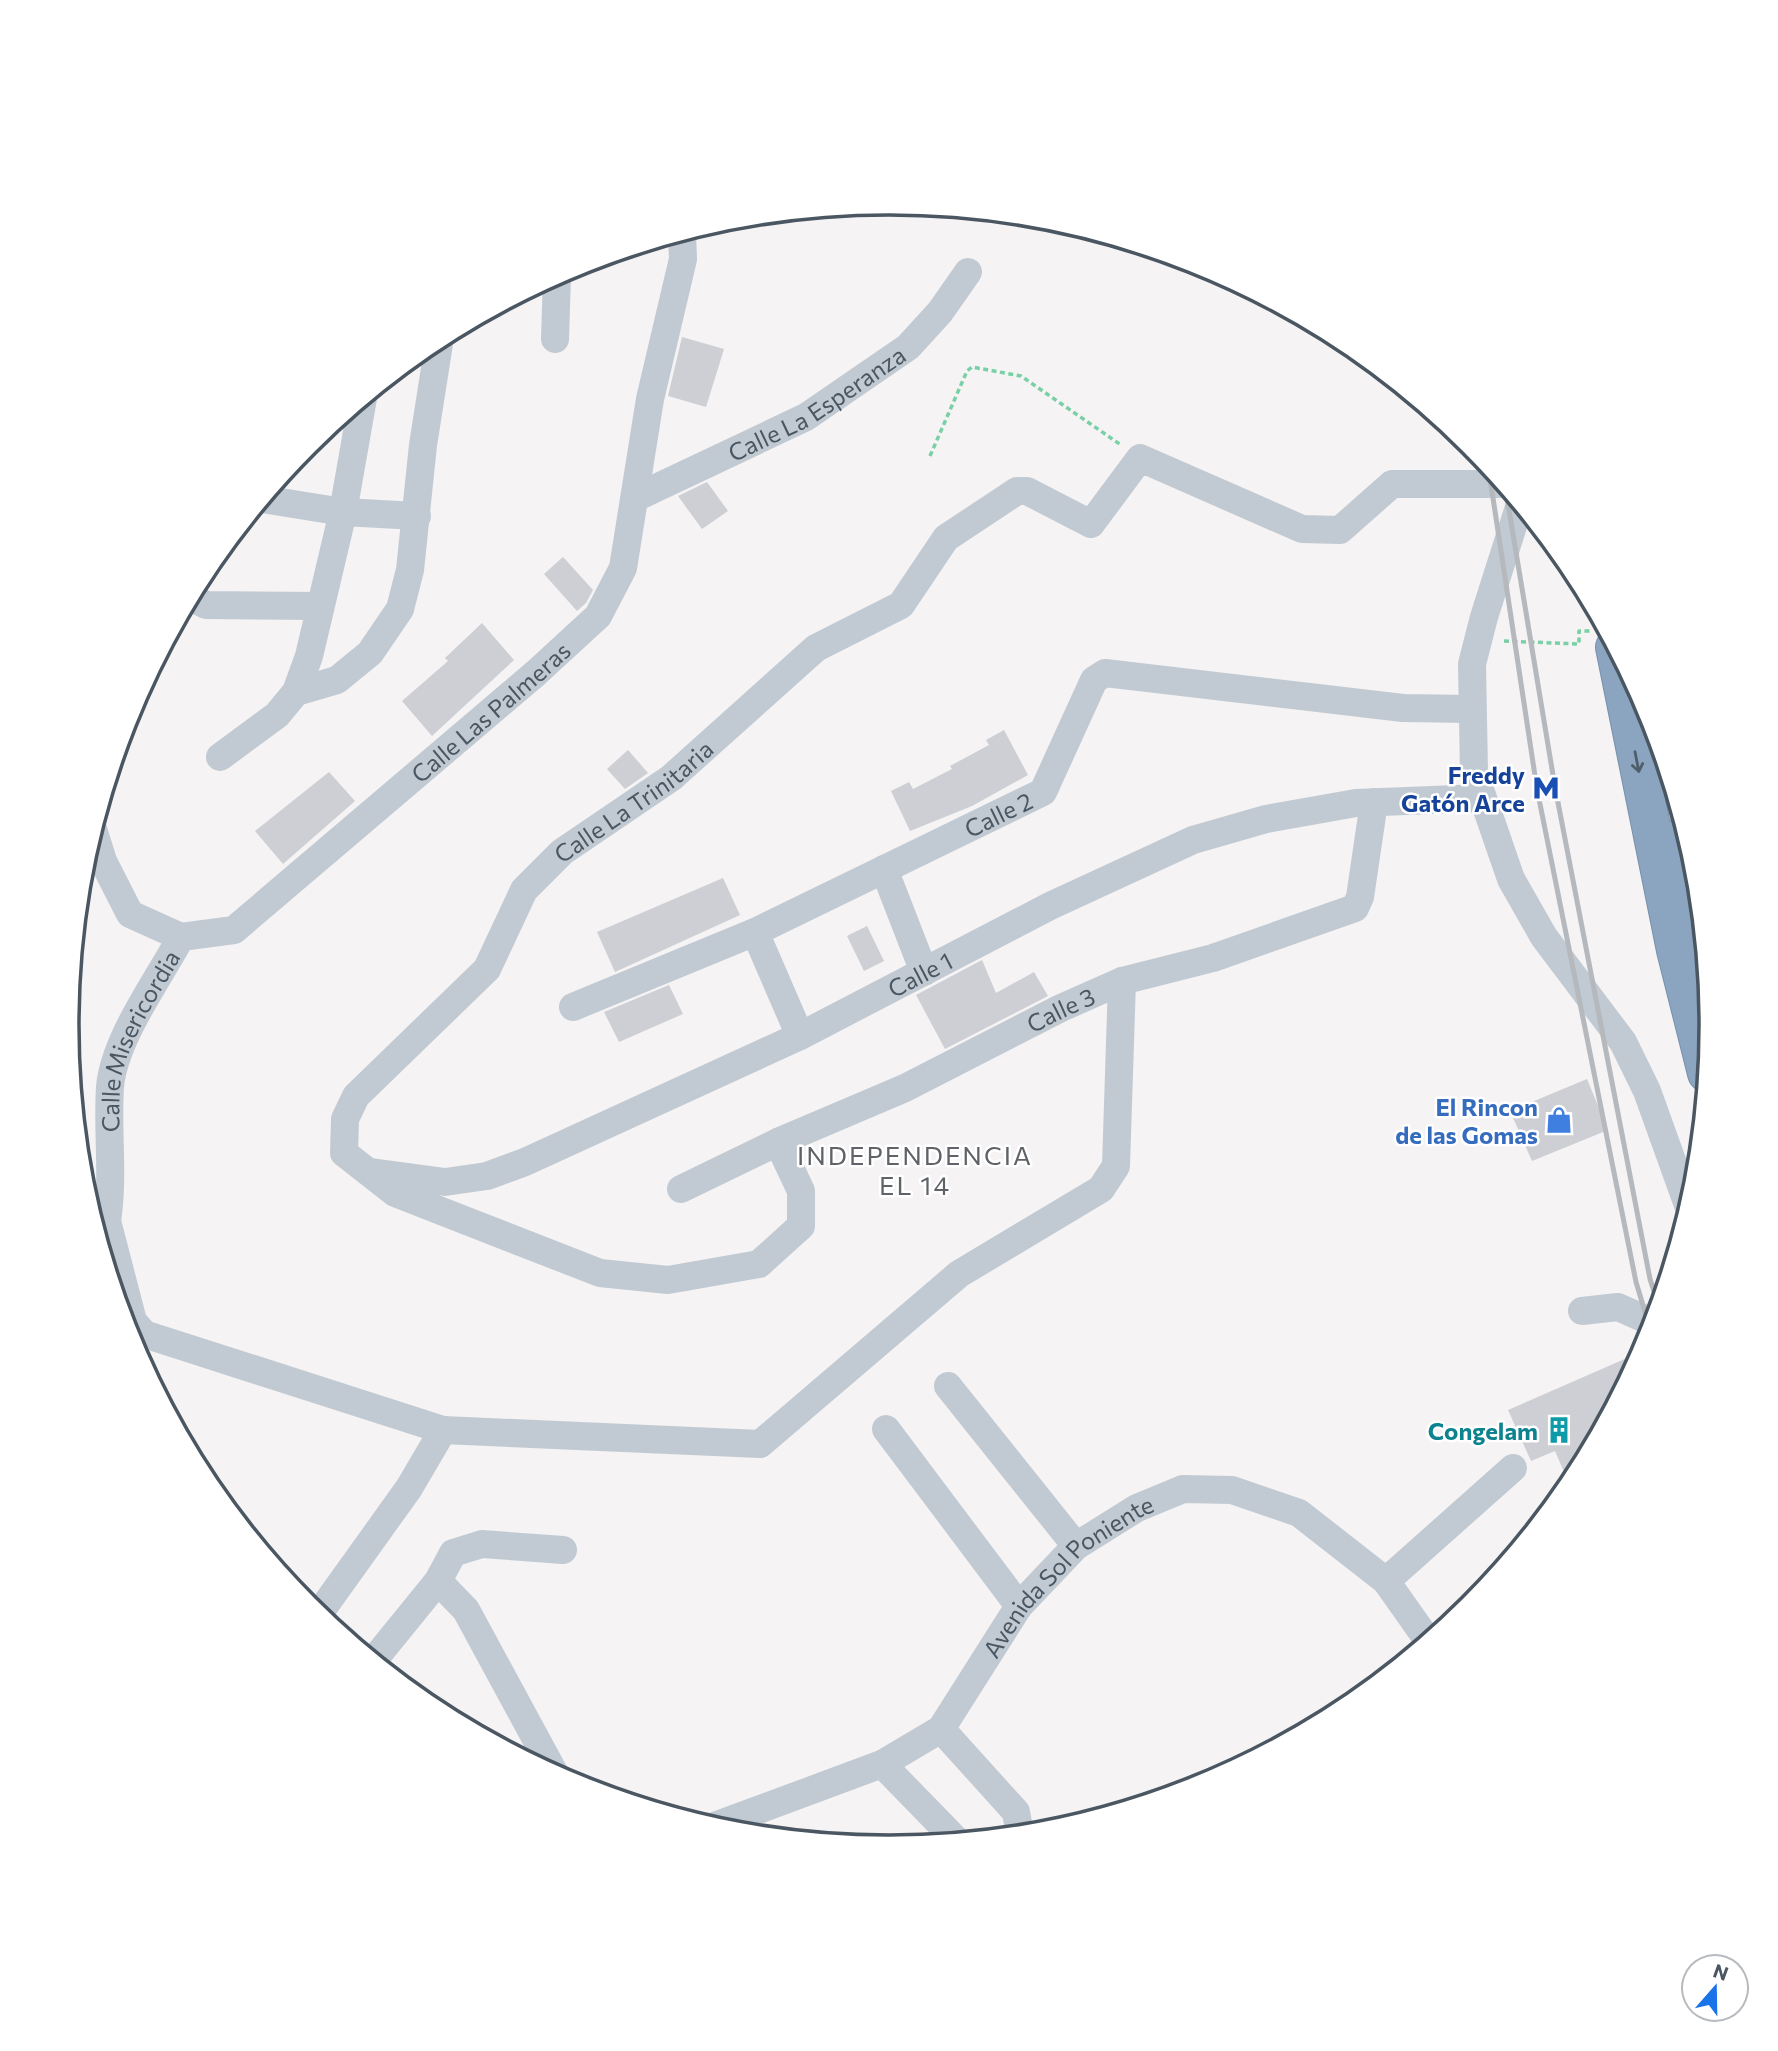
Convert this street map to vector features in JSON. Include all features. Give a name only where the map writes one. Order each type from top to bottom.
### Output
[{"type":"highway","points":[[1621,679],[1676,950],[1699,1040]]},
{"type":"street","name":"Calle Las Palmeras","points":[[181,937],[234,930],[526,682],[598,616],[623,568],[650,399],[683,259],[682,242]]},
{"type":"street","name":"Calle La Esperanza","points":[[635,498],[806,417],[908,347],[940,312],[968,272]]},
{"type":"street","points":[[555,339],[557,287]]},
{"type":"street","points":[[296,692],[337,680],[370,653],[400,609],[418,516],[423,445],[437,353]]},
{"type":"street","points":[[220,757],[277,715],[296,692],[309,656],[343,512],[361,411]]},
{"type":"street","points":[[1140,458],[1302,530],[1346,527],[1392,484],[1491,484]]},
{"type":"street","name":"Calle La Trinitaria","points":[[778,1142],[801,1191],[801,1226],[759,1264],[668,1280],[600,1273],[395,1192],[344,1153],[345,1119],[356,1096],[487,969],[524,890],[562,852],[671,778],[816,648],[901,605],[946,538],[1006,495],[1027,491],[1091,524],[1140,458]]},
{"type":"street","points":[[272,501],[343,512],[418,516]]},
{"type":"street","points":[[1517,514],[1472,664],[1474,772],[1511,879],[1544,937],[1623,1042],[1647,1091],[1683,1190]]},
{"type":"street","points":[[199,601],[206,605],[320,606]]},
{"type":"street","name":"Calle 2","points":[[573,1007],[755,932],[1043,792],[1094,680],[1105,673],[1403,708],[1471,709]]},
{"type":"street","name":"Calle 1","points":[[368,1172],[445,1182],[487,1177],[525,1163],[800,1036],[1050,906],[1193,839],[1266,819],[1374,802],[1482,798]]},
{"type":"street","name":"Calle 3","points":[[681,1189],[778,1142],[905,1088],[1122,981],[1213,958],[1355,908],[1360,897],[1374,802]]},
{"type":"street","points":[[99,847],[130,914],[181,937]]},
{"type":"street","points":[[884,869],[924,972]]},
{"type":"street","points":[[755,932],[800,1036]]},
{"type":"street","name":"Calle Misericordia","points":[[102,1220],[112,1192],[110,1087],[114,1066],[122,1044],[181,937]]},
{"type":"street","points":[[144,1344],[443,1430],[760,1444],[959,1274],[1101,1189],[1116,1166],[1122,981]]},
{"type":"street","points":[[1583,1311],[1618,1307],[1644,1319]]},
{"type":"street","points":[[948,1386],[1076,1546]]},
{"type":"street","points":[[886,1429],[1019,1606]]},
{"type":"street","points":[[324,1606],[409,1488],[443,1430]]},
{"type":"street","points":[[1386,1581],[1513,1468]]},
{"type":"street","name":"Avenida Sol Poniente","points":[[731,1820],[882,1764],[941,1729],[1019,1606],[1076,1546],[1137,1508],[1184,1489],[1232,1490],[1299,1513],[1386,1581],[1424,1634]]},
{"type":"street","points":[[379,1654],[438,1581],[453,1553],[482,1544],[563,1550]]},
{"type":"street","points":[[438,1581],[466,1610],[547,1759]]},
{"type":"street","points":[[941,1729],[1016,1812],[1018,1825]]},
{"type":"street","points":[[882,1764],[949,1833]]},
{"type":"path","points":[[930,456],[967,371],[972,367],[1021,376],[1140,458]]},
{"type":"path","points":[[1478,640],[1579,644],[1578,631]]},
{"type":"building","points":[[682,337],[724,349],[706,407],[668,396]]},
{"type":"building","points":[[707,482],[728,511],[702,529],[678,496]]},
{"type":"building","points":[[563,557],[593,590],[586,603],[577,611],[544,574]]},
{"type":"building","points":[[482,623],[514,660],[432,736],[402,701],[448,661],[445,658]]},
{"type":"building","points":[[1004,730],[1028,775],[972,806],[910,831],[891,791],[909,782],[913,789],[952,769],[950,766],[989,745],[986,740]]},
{"type":"building","points":[[628,750],[648,773],[625,789],[607,769]]},
{"type":"building","points":[[329,772],[355,801],[283,864],[255,831]]},
{"type":"building","points":[[723,878],[740,915],[615,972],[597,932]]},
{"type":"building","points":[[867,926],[884,961],[864,971],[847,936]]},
{"type":"building","points":[[982,960],[996,993],[1034,972],[1048,996],[945,1049],[916,995]]},
{"type":"building","points":[[669,985],[683,1014],[619,1042],[604,1012]]},
{"type":"building","name":"El Rincon de las Gomas","points":[[1587,1079],[1608,1130],[1532,1161],[1510,1111]]},
{"type":"building","name":"Congelam","points":[[1628,1357],[1591,1431],[1565,1473],[1555,1451],[1531,1461],[1508,1410]]},
{"type":"railway","points":[[1491,483],[1537,789],[1636,1282],[1646,1314]]},
{"type":"railway","points":[[1508,503],[1555,787],[1654,1292]]},
{"type":"place","name":"Freddy Gatón Arce","points":[[1546,788]]},
{"type":"place","name":"El Rincon de las Gomas","points":[[1559,1120]]},
{"type":"place","name":"Congelam","points":[[1559,1430]]},
{"type":"district","name":"INDEPENDENCIA EL 14","points":[[915,1169]]}]
